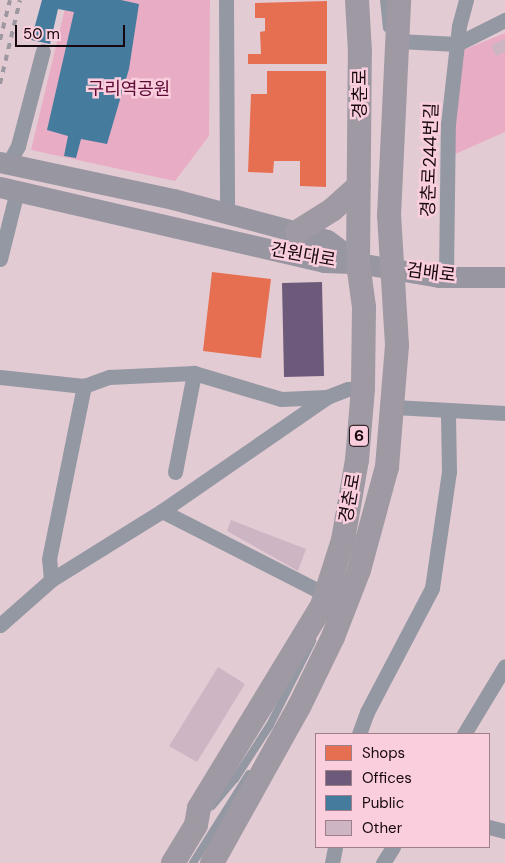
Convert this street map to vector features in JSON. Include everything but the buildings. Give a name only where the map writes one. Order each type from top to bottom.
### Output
[{"type":"main road","name":"경춘로","points":[[174,863],[196,826],[198,808],[323,600],[343,540],[357,460],[363,388],[364,307],[358,263],[357,0]]},
{"type":"main road","name":"경춘로","points":[[212,863],[299,707],[359,570],[387,467],[394,407],[397,345],[394,269],[389,216],[400,0]]},
{"type":"main road","points":[[297,232],[332,210],[359,186]]},
{"type":"street","points":[[226,0],[227,215]]},
{"type":"street","name":"경춘로244번길","points":[[446,277],[448,124],[456,44],[466,0]]},
{"type":"street","points":[[396,51],[456,44],[505,20]]},
{"type":"street","points":[[4,163],[18,146],[43,51]]},
{"type":"street","name":"건원대로","points":[[4,163],[173,199],[227,215],[327,240],[358,263]]},
{"type":"street","points":[[0,259],[9,188]]},
{"type":"street","name":"건원대로","points":[[9,188],[324,262],[358,263]]},
{"type":"street","name":"검배로","points":[[358,263],[446,277],[505,277]]},
{"type":"street","points":[[0,377],[84,386],[109,377],[194,372],[281,399],[327,397]]},
{"type":"street","points":[[176,472],[194,372]]},
{"type":"street","points":[[52,580],[50,559],[84,386]]},
{"type":"street","points":[[0,625],[52,580],[162,511],[327,397],[348,389],[363,388]]},
{"type":"street","points":[[394,407],[448,412],[505,413]]},
{"type":"street","points":[[359,733],[367,712],[432,588],[449,472],[448,412]]},
{"type":"street","points":[[162,511],[323,600]]},
{"type":"street","points":[[465,733],[505,666]]},
{"type":"street","points":[[490,827],[505,831]]},
{"type":"street","points":[[332,863],[335,848]]},
{"type":"street","points":[[383,863],[392,848]]},
{"type":"lane","points":[[384,0],[396,51]]},
{"type":"lane","points":[[193,863],[242,784],[299,707]]},
{"type":"green space","name":"구리역공원","points":[[67,0],[210,0],[209,136],[175,181],[31,150]]},
{"type":"green space","points":[[505,33],[505,132],[453,155],[453,115],[461,51]]},
{"type":"railway","points":[[0,40],[10,0]]},
{"type":"railway","points":[[0,84],[20,0]]}]
